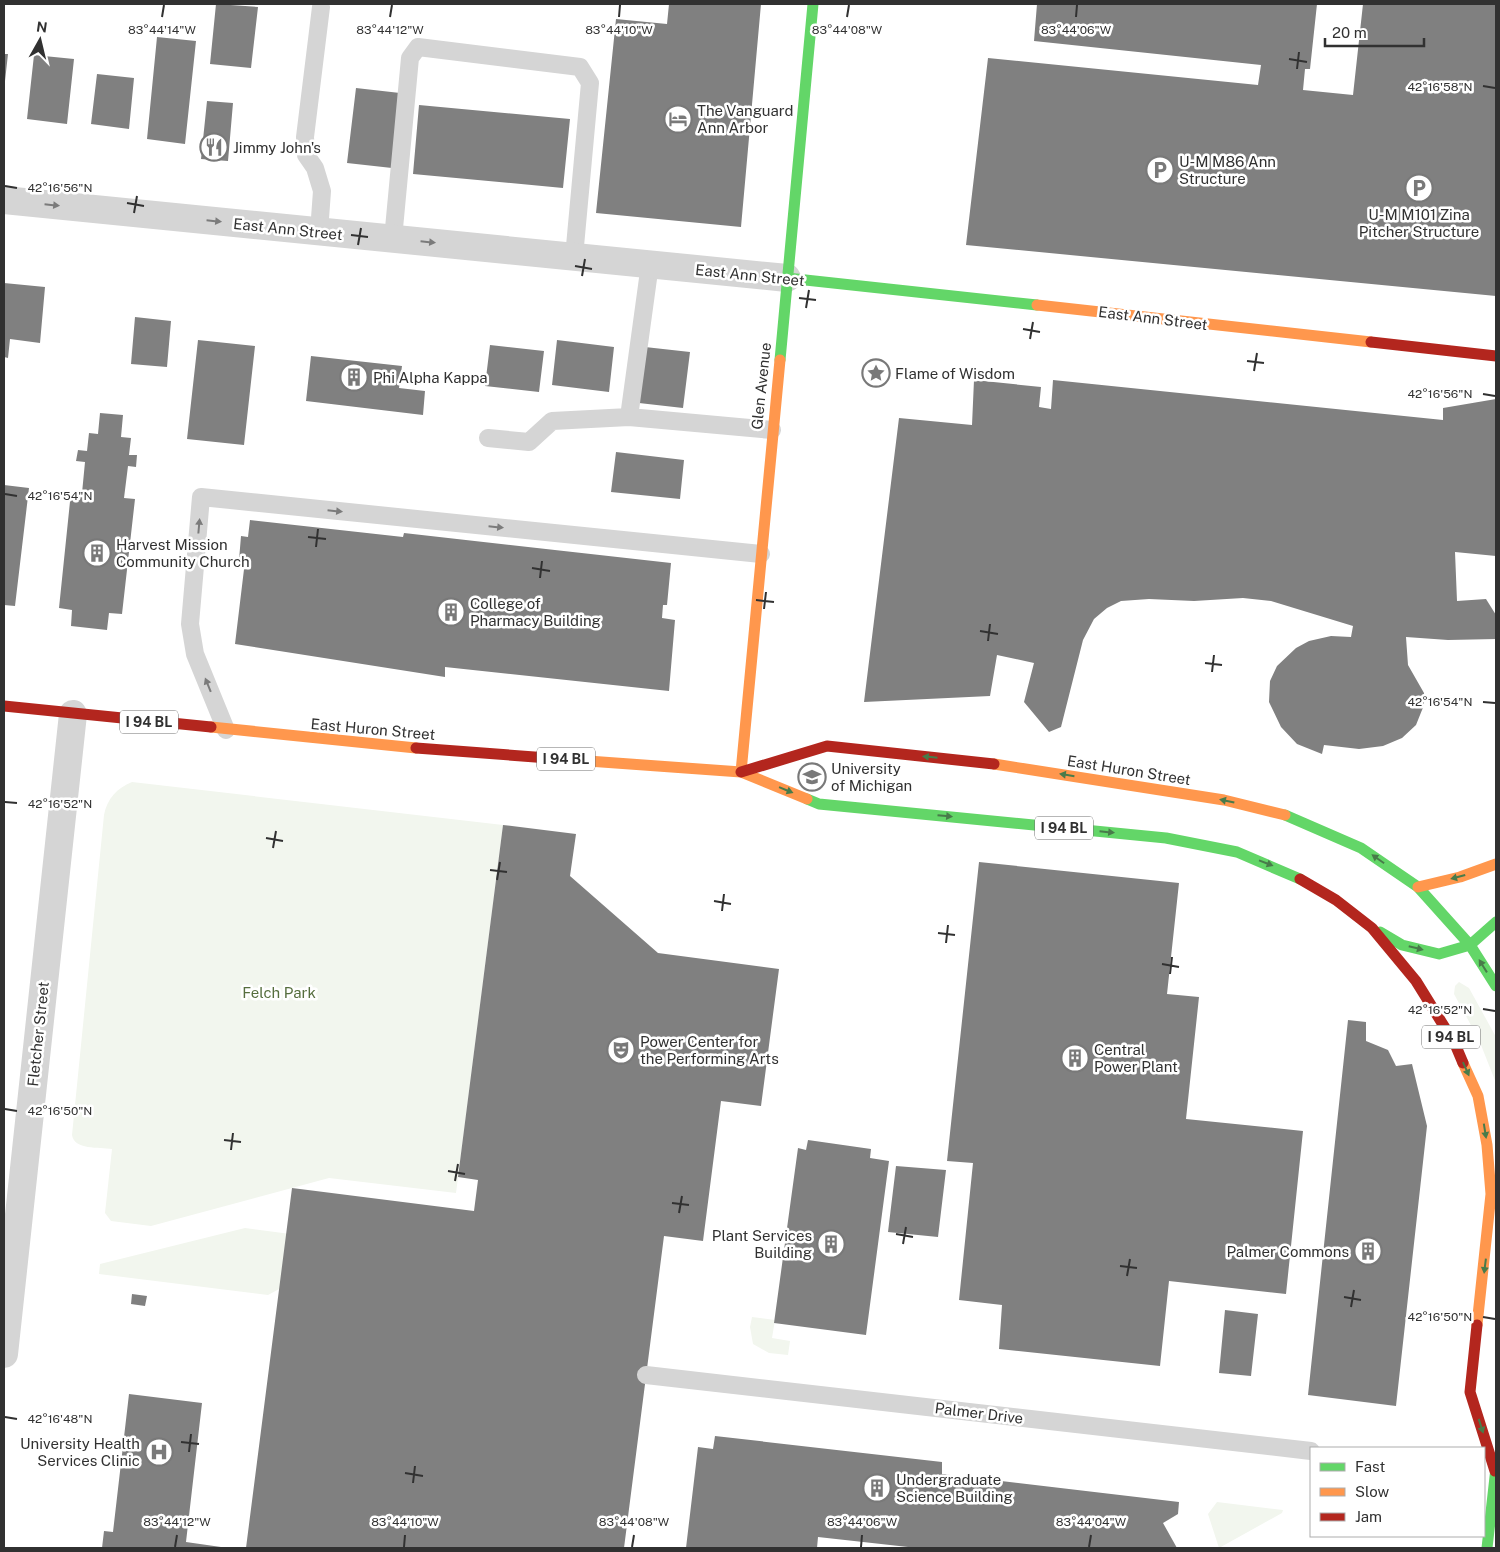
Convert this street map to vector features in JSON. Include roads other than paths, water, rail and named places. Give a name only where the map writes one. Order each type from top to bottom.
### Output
[{"type":"main road","name":"Glen Avenue","points":[[741,772],[813,4]]},
{"type":"main road","name":"East Ann Street","points":[[787,278],[1496,356]]},
{"type":"main road","name":"East Huron Street","points":[[4,706],[391,746],[741,772],[819,804],[1166,838],[1237,852],[1290,873],[1336,900],[1372,928],[1416,981],[1455,1044],[1478,1096],[1483,1120],[1491,1194],[1470,1392],[1492,1470]]},
{"type":"main road","name":"East Huron Street","points":[[741,772],[827,746],[1003,765],[1224,800],[1291,816],[1361,848],[1418,887],[1470,945]]},
{"type":"main road","points":[[1418,887],[1466,875],[1496,864]]},
{"type":"main road","points":[[1372,928],[1402,945],[1439,954],[1470,945],[1496,922]]},
{"type":"main road","name":"I 94 BL","points":[[1470,945],[1496,986]]},
{"type":"main road","name":"I 94 BL","points":[[1487,1548],[1492,1470]]},
{"type":"street","name":"East Ann Street","points":[[4,200],[787,278]]},
{"type":"street","name":"Fletcher Street","points":[[4,1354],[11,1208],[72,714]]},
{"type":"lane","points":[[319,232],[322,191],[316,168],[306,155],[305,137],[321,7]]},
{"type":"lane","points":[[393,239],[410,58],[418,47],[580,67],[590,83],[574,257]]},
{"type":"lane","points":[[629,417],[650,264]]},
{"type":"lane","points":[[488,438],[529,442],[552,421],[629,417],[772,430]]},
{"type":"lane","points":[[226,730],[195,654],[190,624],[201,497],[761,554]]},
{"type":"lane","name":"Palmer Drive","points":[[646,1375],[1310,1451]]},
{"type":"place","name":"The Vanguard Ann Arbor","points":[[678,119]]},
{"type":"place","name":"Jimmy John's","points":[[214,147]]},
{"type":"place","name":"U-M M86 Ann Structure","points":[[1160,170]]},
{"type":"place","name":"U-M M101 Zina Pitcher Structure","points":[[1419,188]]},
{"type":"place","name":"Flame of Wisdom","points":[[876,373]]},
{"type":"place","name":"Phi Alpha Kappa","points":[[354,377]]},
{"type":"place","name":"Harvest Mission Community Church","points":[[97,553]]},
{"type":"place","name":"College of Pharmacy Building","points":[[451,612]]},
{"type":"place","name":"University of Michigan","points":[[812,777]]},
{"type":"place","name":"Power Center for the Performing Arts","points":[[621,1050]]},
{"type":"place","name":"Central Power Plant","points":[[1075,1058]]},
{"type":"place","name":"Plant Services Building","points":[[831,1244]]},
{"type":"place","name":"Palmer Commons","points":[[1368,1251]]},
{"type":"place","name":"University Health Services Clinic","points":[[159,1452]]},
{"type":"place","name":"Undergraduate Science Building","points":[[877,1488]]},
{"type":"park label","name":"Felch Park","points":[[279,992]]}]
